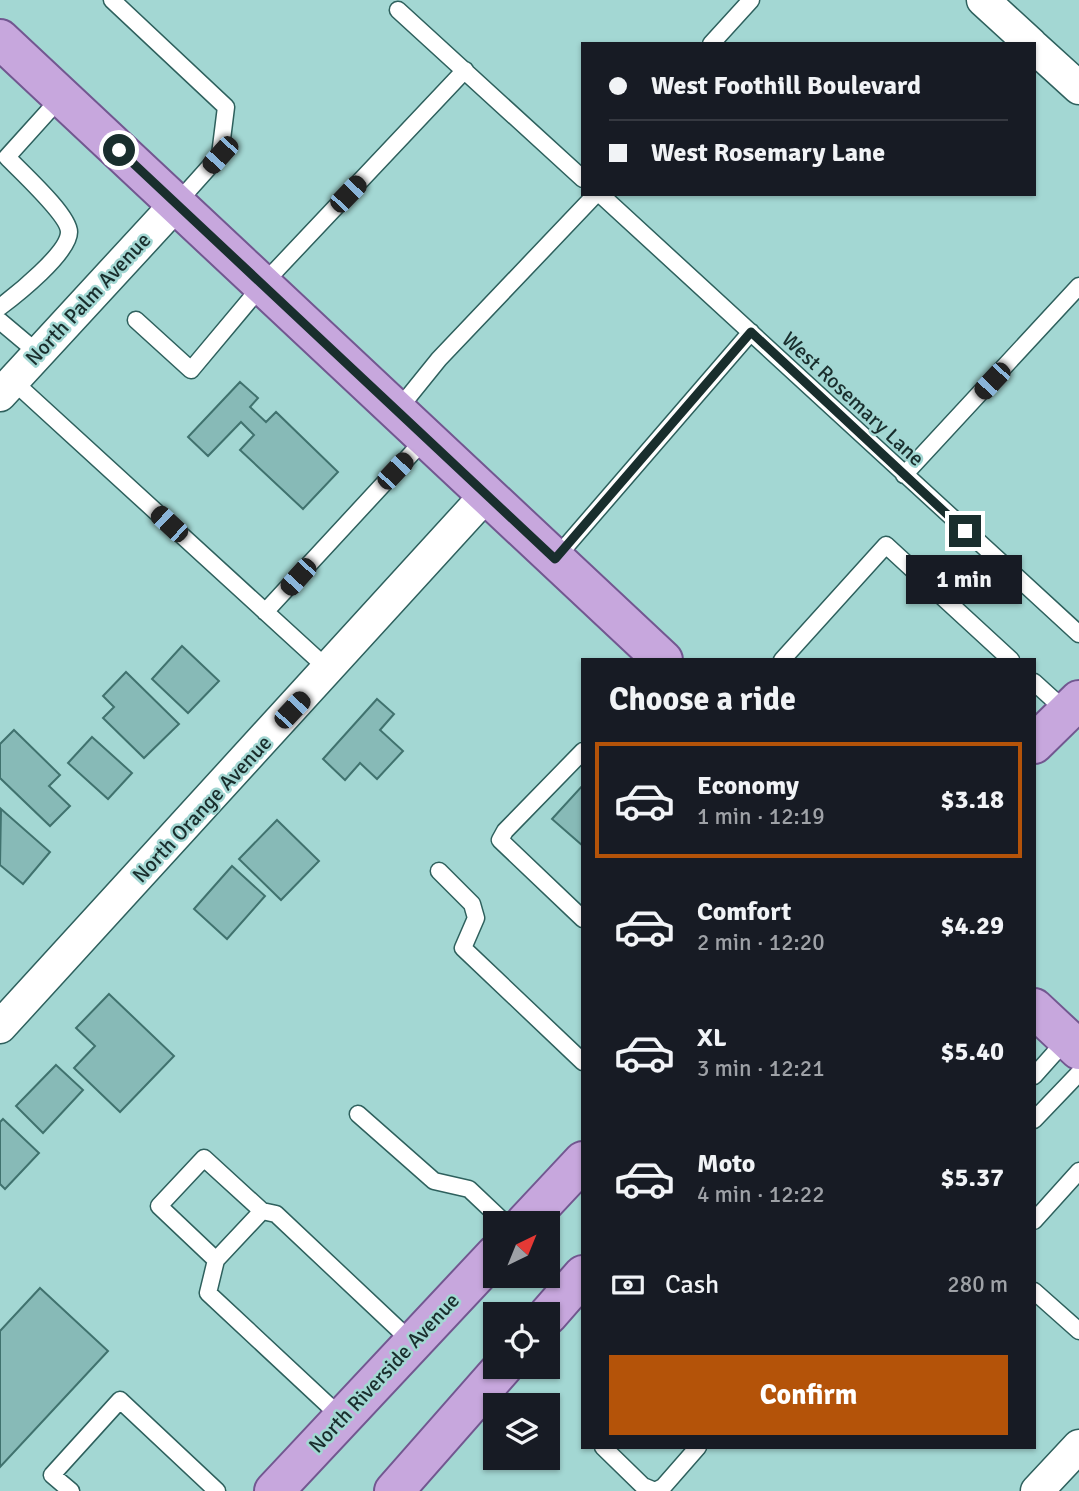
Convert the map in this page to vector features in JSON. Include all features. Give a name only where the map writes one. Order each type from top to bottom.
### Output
[{"type":"main road","points":[[0,39],[661,658]]},
{"type":"main road","points":[[1036,742],[1076,705]]},
{"type":"main road","points":[[1036,1010],[1075,1054]]},
{"type":"main road","points":[[536,1211],[581,1163]]},
{"type":"main road","name":"North Riverside Avenue","points":[[274,1491],[483,1268]]},
{"type":"main road","points":[[559,1302],[581,1277]]},
{"type":"main road","points":[[394,1491],[492,1379]]},
{"type":"street","points":[[983,0],[1024,42]]},
{"type":"street","points":[[1036,52],[1079,88]]},
{"type":"street","name":"North Palm Avenue","points":[[6,388],[177,203]]},
{"type":"street","name":"North Orange Avenue","points":[[0,1027],[329,670],[486,495]]},
{"type":"street","points":[[1037,1491],[1079,1446]]},
{"type":"lane","points":[[112,0],[226,107],[220,155],[177,203]]},
{"type":"lane","points":[[713,42],[751,0]]},
{"type":"lane","points":[[398,10],[581,176]]},
{"type":"lane","points":[[136,320],[191,370],[263,284],[465,70]]},
{"type":"lane","points":[[0,307],[18,294],[66,243],[69,231],[64,217],[7,157],[62,96]]},
{"type":"lane","points":[[397,411],[439,359],[596,196]]},
{"type":"lane","name":"West Rosemary Lane","points":[[600,196],[1079,634]]},
{"type":"lane","points":[[904,475],[1079,286]]},
{"type":"lane","points":[[0,321],[38,353]]},
{"type":"lane","points":[[555,559],[751,332]]},
{"type":"lane","points":[[6,388],[329,670]]},
{"type":"lane","points":[[265,612],[426,438]]},
{"type":"lane","points":[[784,658],[886,545],[1009,658]]},
{"type":"lane","points":[[1036,682],[1076,705]]},
{"type":"lane","points":[[581,753],[505,831],[500,840],[581,917]]},
{"type":"lane","points":[[439,871],[472,904],[475,918],[463,948],[581,1060]]},
{"type":"lane","points":[[1036,1075],[1075,1054]]},
{"type":"lane","points":[[1036,1116],[1075,1054]]},
{"type":"lane","points":[[358,1114],[434,1181],[469,1189],[492,1211]]},
{"type":"lane","points":[[216,1259],[159,1206],[204,1158],[262,1211],[276,1214],[413,1343]]},
{"type":"lane","points":[[1036,1219],[1079,1171]]},
{"type":"lane","points":[[262,1211],[216,1259],[208,1293],[342,1418]]},
{"type":"lane","points":[[1036,1293],[1079,1331]]},
{"type":"lane","points":[[71,1491],[52,1475],[120,1400],[217,1491]]},
{"type":"lane","points":[[605,1449],[643,1486],[655,1491],[663,1487],[696,1449]]},
{"type":"building","points":[[240,382],[258,398],[250,407],[266,422],[276,412],[338,472],[303,509],[240,450],[254,435],[241,422],[208,456],[188,437]]},
{"type":"building","points":[[182,646],[219,681],[188,713],[152,679]]},
{"type":"building","points":[[126,672],[179,724],[144,758],[103,718],[114,707],[103,696]]},
{"type":"building","points":[[377,699],[394,714],[380,730],[403,751],[377,779],[360,763],[345,780],[323,759]]},
{"type":"building","points":[[14,730],[60,775],[49,786],[70,806],[50,826],[0,778],[0,744]]},
{"type":"building","points":[[92,737],[132,773],[108,799],[68,763]]},
{"type":"building","points":[[581,787],[581,844],[552,819]]},
{"type":"building","points":[[1,809],[50,852],[23,884],[0,865]]},
{"type":"building","points":[[277,820],[319,861],[281,900],[239,859]]},
{"type":"building","points":[[232,866],[265,896],[227,939],[194,909]]},
{"type":"building","points":[[109,994],[174,1056],[120,1112],[74,1068],[95,1046],[76,1028]]},
{"type":"building","points":[[56,1065],[83,1090],[43,1133],[16,1106]]},
{"type":"building","points":[[3,1119],[39,1153],[5,1189],[0,1184],[0,1122]]},
{"type":"building","points":[[40,1288],[108,1351],[0,1467],[0,1331]]},
{"type":"route","points":[[119,150],[555,559],[751,332],[965,531]]}]
